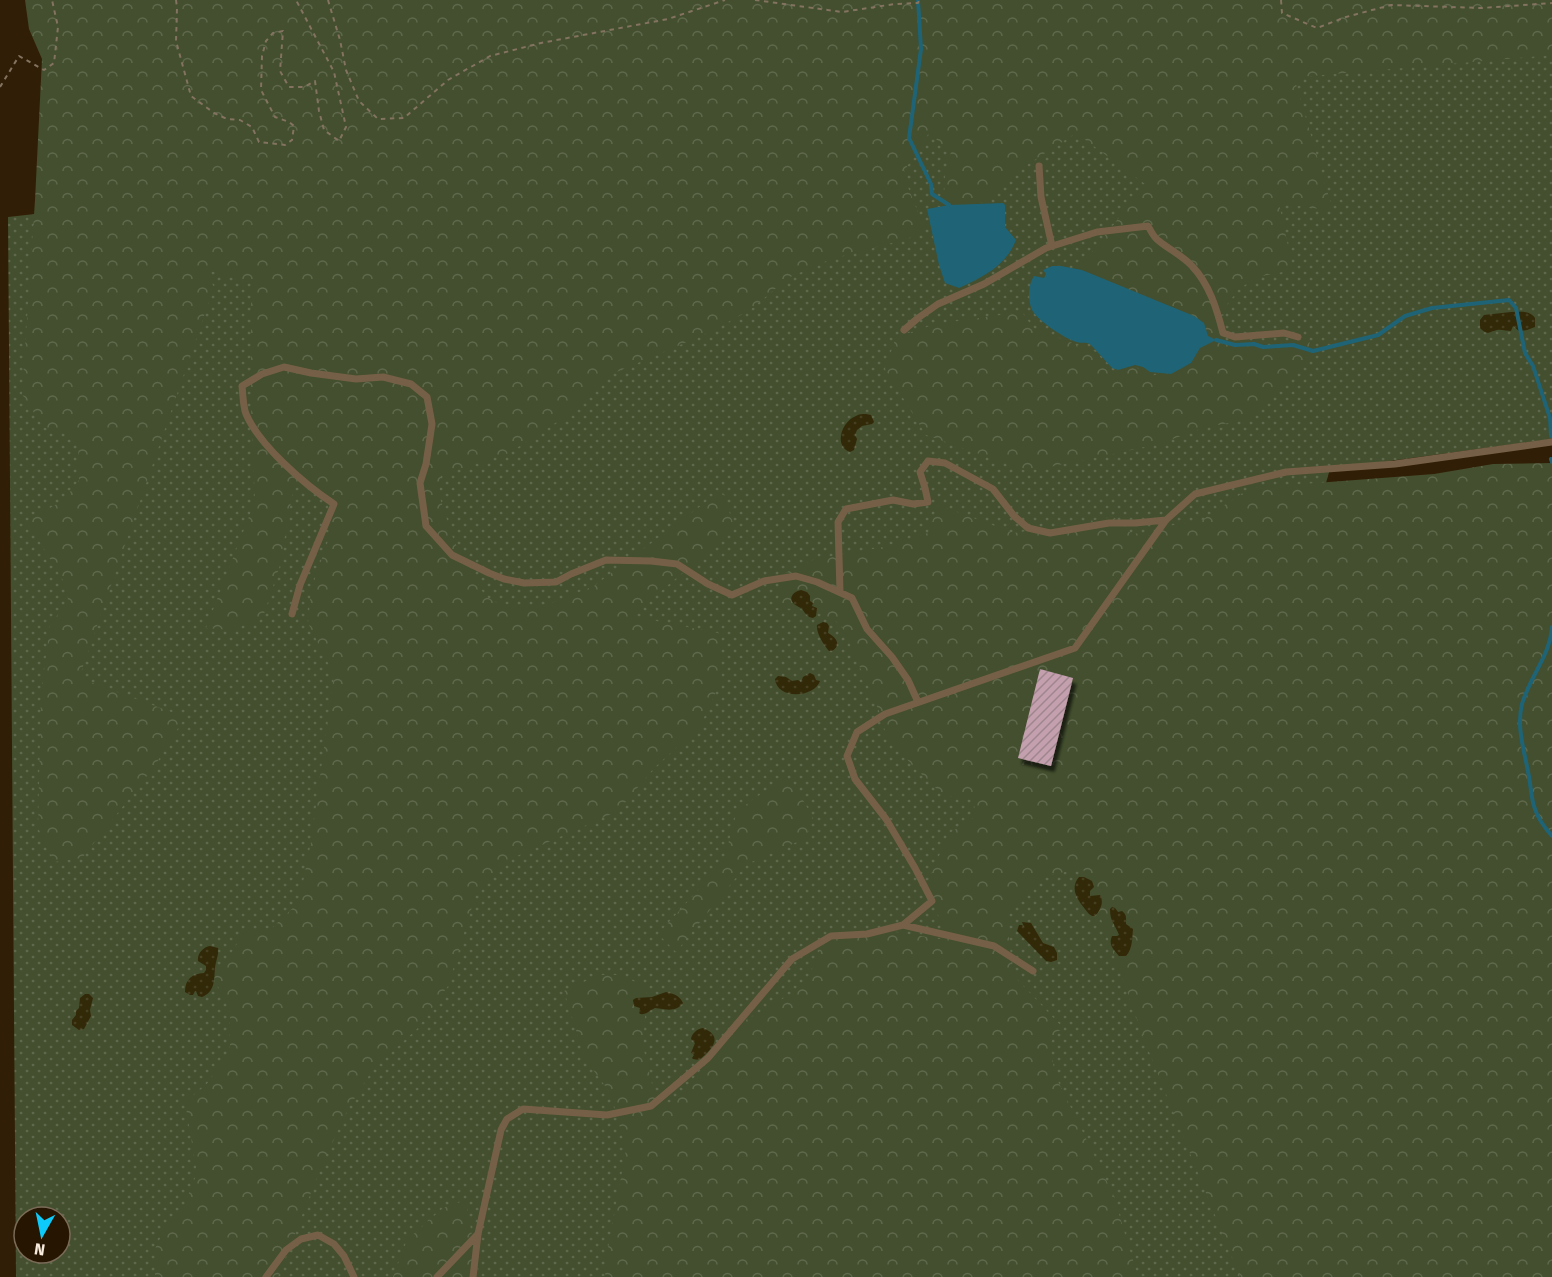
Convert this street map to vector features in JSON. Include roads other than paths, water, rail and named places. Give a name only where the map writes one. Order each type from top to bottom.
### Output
[{"type":"lane","points":[[1040,166],[1041,197],[1052,246]]},
{"type":"lane","points":[[904,330],[938,304],[984,284],[1052,246],[1097,232],[1148,226],[1158,241],[1175,251],[1193,267],[1217,307],[1223,333],[1234,337],[1284,333],[1298,337]]},
{"type":"lane","points":[[292,614],[300,585],[334,504],[312,490],[264,442],[245,413],[242,386],[262,374],[284,367],[311,374],[356,379],[383,377],[411,384],[427,397],[432,424],[426,464],[420,483],[426,526],[452,555],[504,579],[524,583],[556,582],[606,560],[677,564],[708,584],[732,595],[764,581],[796,576],[852,598],[867,629],[892,657],[908,680],[918,702]]},
{"type":"lane","points":[[473,1277],[478,1234],[501,1130],[507,1119],[523,1109],[607,1115],[651,1106],[708,1058],[792,959],[831,936],[867,934],[903,925],[932,901],[886,819],[855,779],[847,756],[857,732],[885,714],[1075,648],[1166,520],[1195,494],[1286,472],[1395,464],[1552,442]]},
{"type":"lane","points":[[840,592],[838,522],[846,509],[893,500],[913,504],[927,502],[920,472],[928,461],[945,463],[993,489],[1014,516],[1028,528],[1050,533],[1109,523],[1166,520]]},
{"type":"lane","points":[[903,925],[994,946],[1033,971]]},
{"type":"lane","points":[[437,1277],[478,1234]]},
{"type":"lane","points":[[266,1277],[285,1250],[301,1239],[318,1236],[334,1244],[344,1256],[354,1277]]},
{"type":"water","points":[[1003,203],[1005,205],[1005,227],[1016,240],[1012,249],[1000,264],[985,275],[959,288],[945,283],[927,209],[949,205]]},
{"type":"water","points":[[1052,266],[1082,270],[1194,316],[1204,323],[1208,336],[1216,340],[1200,348],[1191,363],[1171,374],[1150,372],[1135,365],[1118,370],[1112,368],[1091,345],[1067,338],[1048,326],[1034,313],[1029,299],[1032,280],[1034,276],[1044,278],[1046,274],[1043,270]]},
{"type":"waterway","points":[[918,0],[921,49],[909,138],[931,184],[932,194],[949,205]]},
{"type":"waterway","points":[[1216,340],[1235,345],[1254,344],[1263,347],[1293,345],[1313,351],[1378,335],[1405,316],[1432,308],[1509,300],[1516,308],[1525,353],[1533,366],[1550,418],[1551,436]]},
{"type":"waterway","points":[[1552,627],[1548,647],[1530,684],[1520,713],[1522,740],[1536,813],[1552,836]]}]
